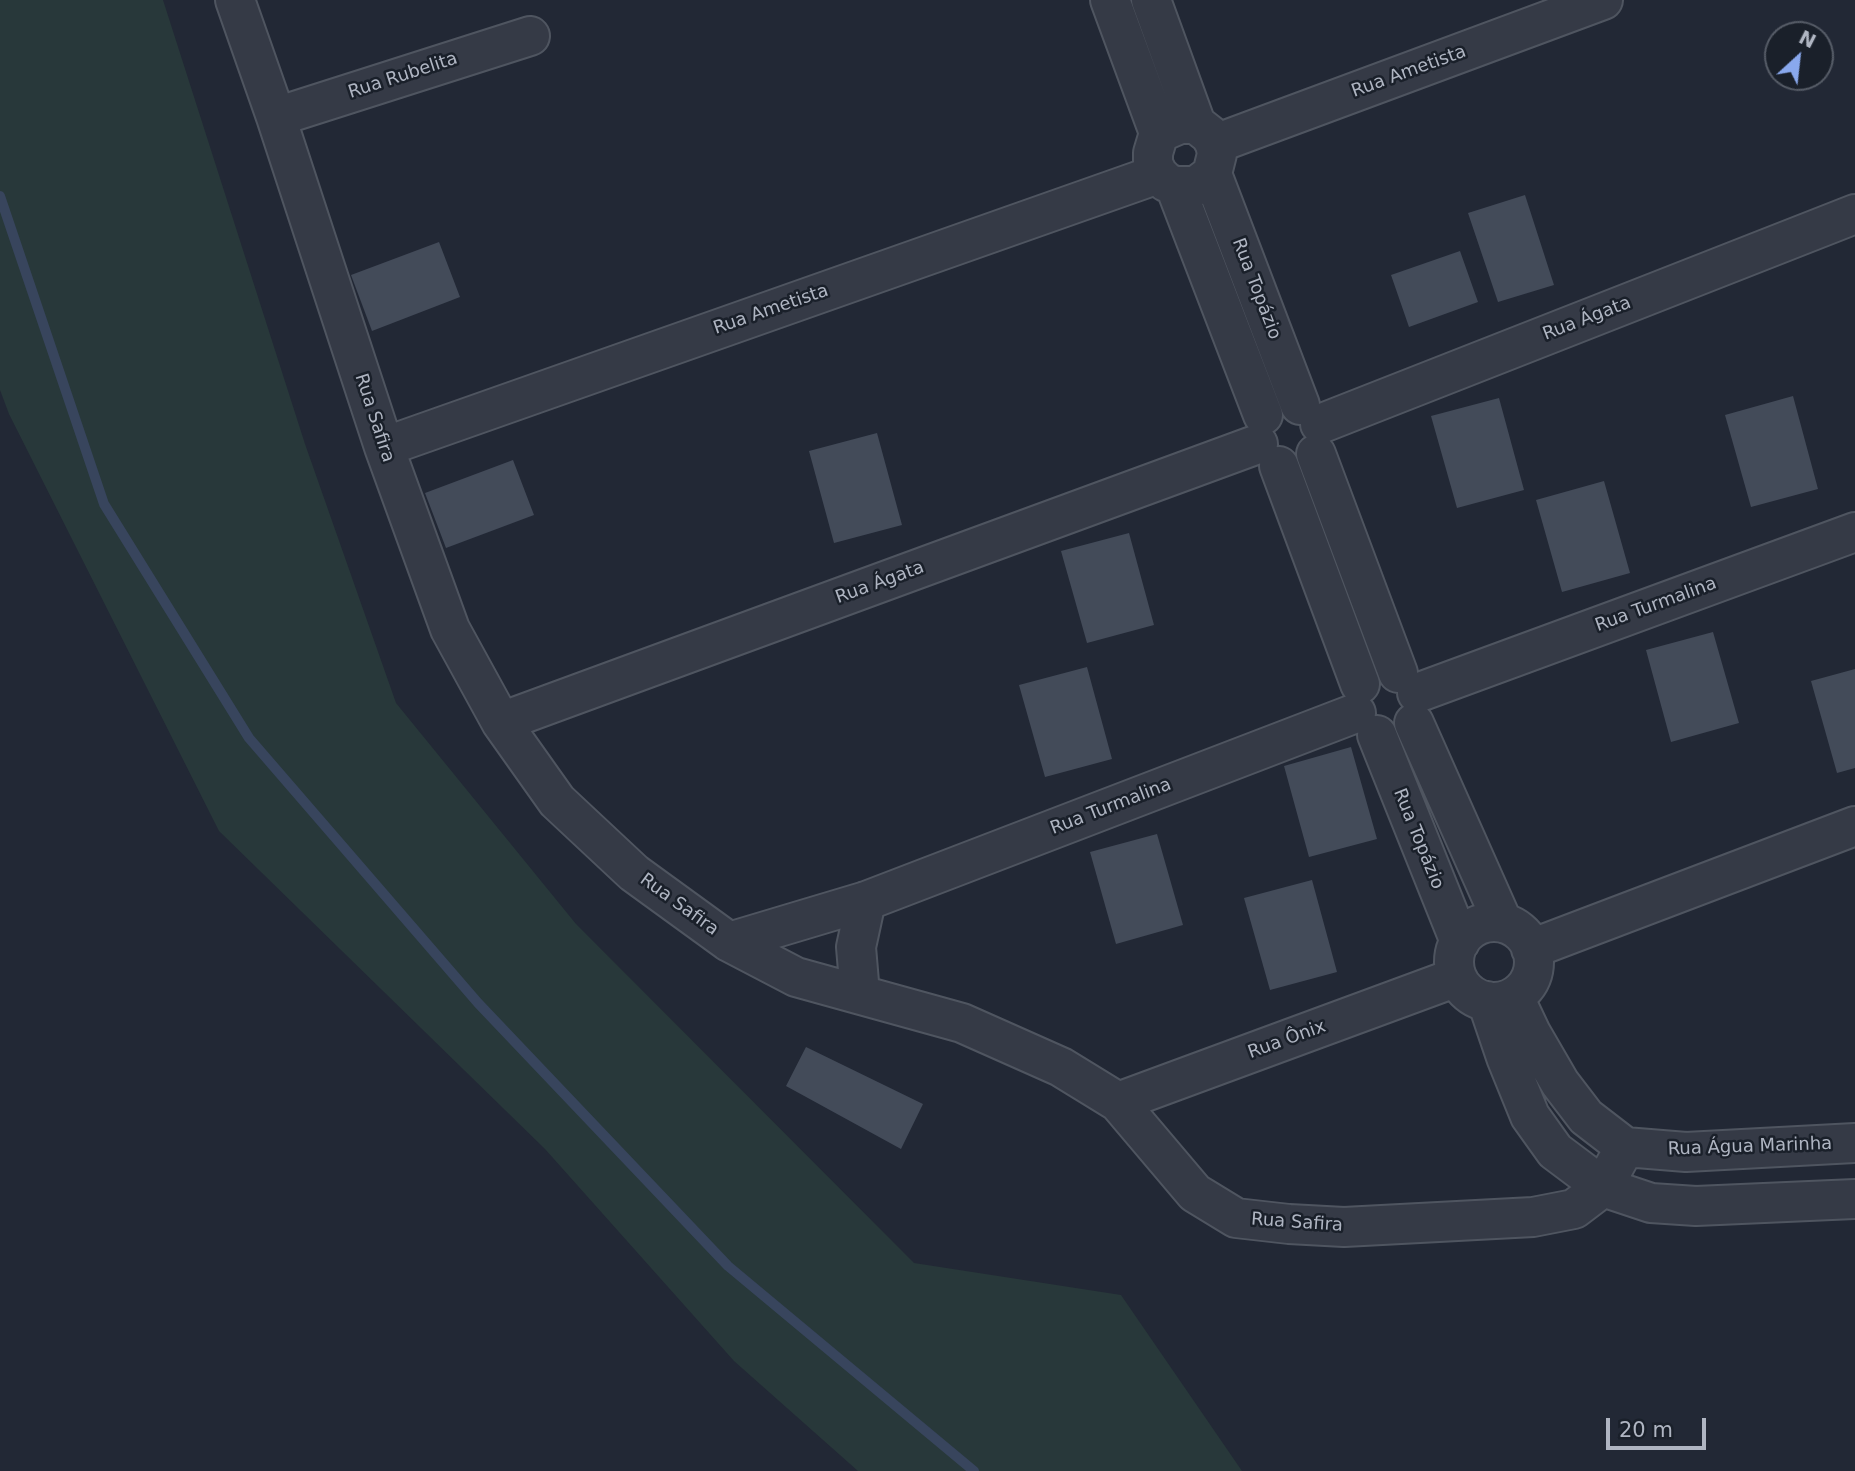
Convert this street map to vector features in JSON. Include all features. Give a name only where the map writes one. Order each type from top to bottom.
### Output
[{"type":"street","name":"Rua Safira","points":[[235,0],[384,447],[450,629],[501,722],[557,801],[634,873],[729,942],[796,977],[962,1023],[1061,1067],[1118,1102],[1195,1193],[1236,1218],[1343,1227],[1533,1217],[1574,1209],[1603,1187]]},
{"type":"street","points":[[1110,0],[1159,133],[1153,164],[1167,180],[1196,186],[1208,148],[1180,124],[1159,133]]},
{"type":"street","name":"Rua Topázio","points":[[1151,0],[1410,696],[1503,923]]},
{"type":"street","name":"Rua Ametista","points":[[1208,148],[1603,0]]},
{"type":"street","name":"Rua Rubelita","points":[[276,117],[530,36]]},
{"type":"street","name":"Rua Topázio","points":[[1167,180],[1267,442],[1458,960]]},
{"type":"street","name":"Rua Ametista","points":[[384,447],[1167,180]]},
{"type":"street","name":"Rua Ágata","points":[[1312,427],[1855,214]]},
{"type":"street","points":[[1285,404],[1312,427],[1309,461],[1300,466],[1290,468],[1267,442],[1274,407],[1285,404]]},
{"type":"street","name":"Rua Ágata","points":[[501,722],[1267,442]]},
{"type":"street","name":"Rua Turmalina","points":[[1410,696],[1855,532]]},
{"type":"street","points":[[1382,672],[1410,696],[1398,735],[1365,711],[1372,676],[1382,672]]},
{"type":"street","name":"Rua Turmalina","points":[[729,942],[866,901],[1365,711]]},
{"type":"street","points":[[1531,949],[1855,826]]},
{"type":"street","points":[[860,994],[856,947],[866,901]]},
{"type":"street","points":[[1490,923],[1503,923],[1524,937],[1531,949],[1534,962],[1525,988],[1500,999],[1469,993],[1458,960],[1467,932],[1490,923]]},
{"type":"street","name":"Rua Ônix","points":[[1118,1102],[1458,960]]},
{"type":"street","points":[[1500,999],[1531,1033],[1560,1083],[1586,1117],[1625,1147],[1603,1187]]},
{"type":"street","points":[[1500,999],[1506,1057],[1530,1116],[1555,1151],[1603,1187],[1651,1203],[1696,1206],[1855,1199]]},
{"type":"street","name":"Rua Água Marinha","points":[[1625,1147],[1686,1152],[1855,1143]]},
{"type":"shaded area","points":[[0,0],[163,0],[305,444],[396,703],[576,924],[914,1263],[1121,1295],[1242,1471],[858,1471],[734,1361],[545,1149],[219,831],[9,414],[0,390]]},
{"type":"building","points":[[1525,195],[1554,285],[1498,302],[1468,213]]},
{"type":"building","points":[[439,242],[460,297],[372,331],[351,275]]},
{"type":"building","points":[[1460,251],[1478,302],[1409,327],[1391,275]]},
{"type":"building","points":[[1793,396],[1818,489],[1751,507],[1725,415]]},
{"type":"building","points":[[1499,398],[1524,490],[1457,508],[1431,416]]},
{"type":"building","points":[[877,433],[902,525],[834,543],[809,451]]},
{"type":"building","points":[[513,460],[534,515],[446,548],[425,493]]},
{"type":"building","points":[[1604,481],[1630,573],[1562,592],[1536,500]]},
{"type":"building","points":[[1129,533],[1154,625],[1087,643],[1061,551]]},
{"type":"building","points":[[1713,632],[1739,723],[1671,742],[1646,650]]},
{"type":"building","points":[[1087,667],[1112,759],[1045,777],[1019,685]]},
{"type":"building","points":[[1855,669],[1855,768],[1837,773],[1811,681]]},
{"type":"building","points":[[1351,747],[1377,839],[1309,857],[1284,766]]},
{"type":"building","points":[[1157,834],[1183,925],[1116,944],[1090,852]]},
{"type":"building","points":[[1312,880],[1337,972],[1270,990],[1244,898]]},
{"type":"building","points":[[806,1047],[923,1104],[901,1149],[786,1086]]},
{"type":"waterway","points":[[0,196],[104,504],[249,738],[478,1003],[728,1266],[974,1471]]}]
